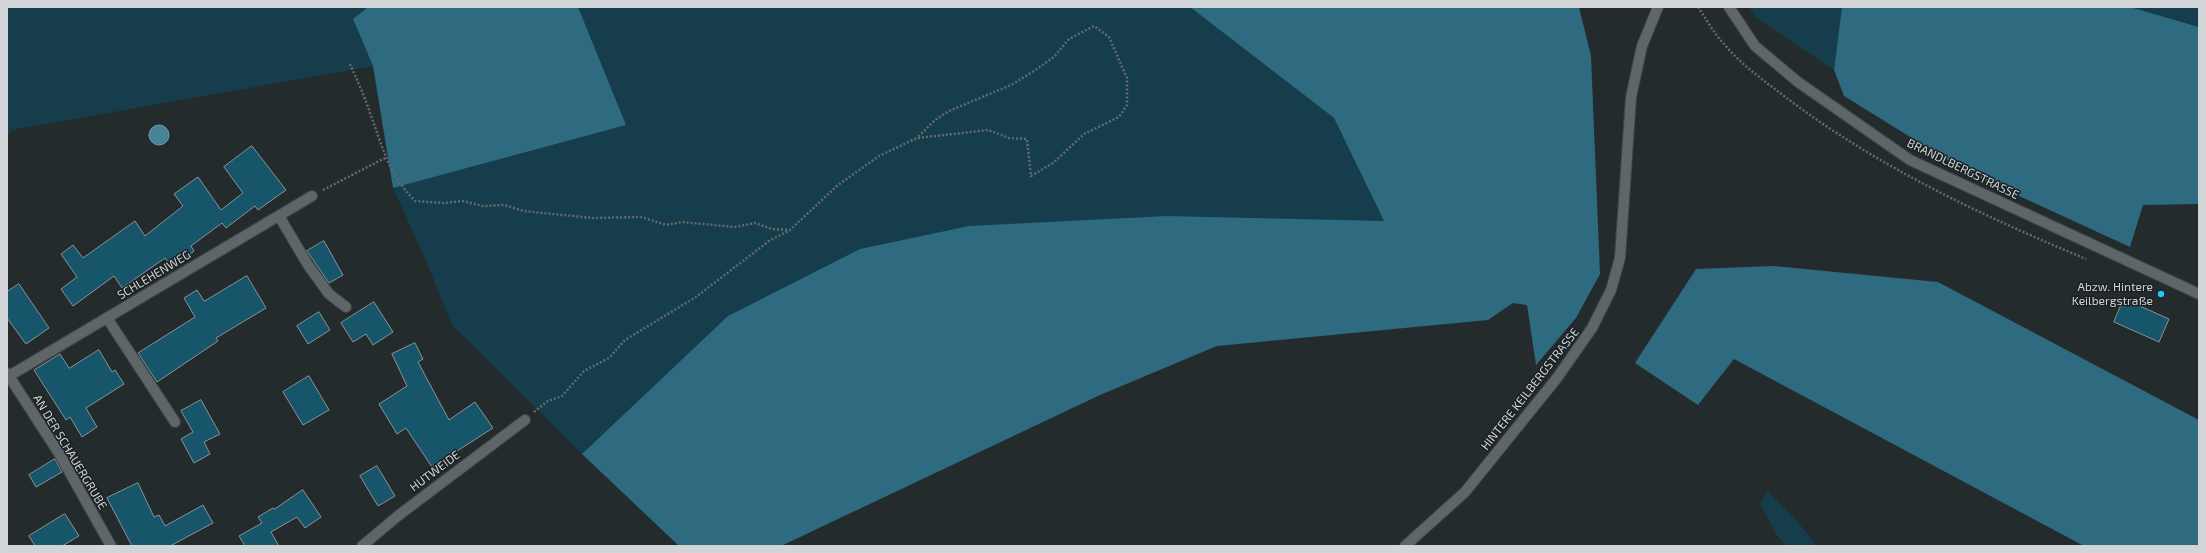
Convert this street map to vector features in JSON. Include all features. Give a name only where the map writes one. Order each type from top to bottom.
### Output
[{"type":"street","name":"HINTERE KEILBERGSTRASSE","points":[[1405,546],[1465,492],[1558,378],[1592,328],[1611,290],[1620,258],[1631,98],[1642,46],[1658,7]]},
{"type":"street","name":"BRANDLBERGSTRASSE","points":[[1729,7],[1755,46],[1798,82],[1910,160],[2199,294]]},
{"type":"street","name":"SCHLEHENWEG","points":[[8,374],[107,318],[312,196]]},
{"type":"street","points":[[279,216],[308,265],[329,294],[346,307]]},
{"type":"street","points":[[107,318],[174,422]]},
{"type":"street","name":"AN DER SCHAUERGRUBE","points":[[8,374],[60,455],[110,546]]},
{"type":"street","name":"HUTWEIDE","points":[[362,546],[399,515],[525,420]]},
{"type":"path","points":[[525,420],[548,401],[562,396],[584,371],[609,358],[625,340],[696,297],[769,241],[790,230],[838,185],[879,156],[917,138],[988,130],[1009,138],[1027,139],[1031,176],[1053,163],[1084,134],[1119,117],[1126,105],[1127,78],[1109,37],[1094,26],[1069,39],[1054,57],[1034,71],[1011,85],[949,111],[935,120],[917,138]]},
{"type":"path","points":[[350,64],[370,112],[385,158],[401,186],[415,201],[443,203],[463,201],[483,206],[504,205],[524,211],[592,218],[642,217],[666,225],[682,222],[735,227],[755,222],[772,229],[790,230]]},
{"type":"path","points":[[312,196],[385,158]]},
{"type":"shaded area","points":[[7,7],[368,7],[353,19],[373,66],[12,130],[7,137]]},
{"type":"shaded area","points":[[368,7],[578,7],[626,125],[393,188],[373,66],[353,19]]},
{"type":"shaded area","points":[[578,7],[1190,7],[1334,118],[1384,222],[1167,216],[766,297],[733,313],[582,454],[452,325],[424,256],[393,188],[625,125]]},
{"type":"shaded area","points":[[1190,7],[1579,7],[1591,56],[1600,274],[1576,318],[1536,365],[1527,305],[1513,303],[1488,320],[1217,346],[1100,395],[781,546],[679,546],[582,454],[728,316],[860,249],[969,226],[1167,216],[1384,221],[1334,118]]},
{"type":"shaded area","points":[[1749,7],[1842,7],[1834,70],[1755,17]]},
{"type":"shaded area","points":[[1842,7],[2130,7],[2199,27],[2199,204],[2143,205],[2130,247],[1967,172],[1844,96],[1834,70]]},
{"type":"shaded area","points":[[2130,7],[2199,7],[2199,27]]},
{"type":"shaded area","points":[[159,125],[166,128],[169,135],[166,142],[159,145],[152,142],[149,135],[152,128]]},
{"type":"shaded area","points":[[1774,266],[1938,282],[2199,420],[2199,546],[2084,546],[1734,359],[1698,405],[1635,363],[1696,269]]},
{"type":"shaded area","points":[[1767,491],[1797,521],[1817,546],[1786,546],[1777,535],[1760,504]]},
{"type":"building","points":[[252,146],[286,190],[258,210],[255,206],[226,228],[222,223],[191,246],[194,251],[173,268],[165,258],[122,288],[114,276],[73,306],[61,289],[77,277],[61,254],[73,245],[83,258],[135,221],[145,236],[183,206],[174,194],[198,177],[221,210],[243,193],[224,167]]},
{"type":"building","points":[[324,241],[343,275],[329,283],[307,251]]},
{"type":"building","points":[[247,276],[266,308],[216,338],[218,341],[157,382],[138,353],[195,317],[184,298],[197,290],[204,301]]},
{"type":"building","points":[[19,284],[49,328],[26,344],[7,318],[7,292]]},
{"type":"building","points":[[2124,299],[2169,319],[2159,342],[2114,322]]},
{"type":"building","points":[[374,302],[393,332],[373,345],[366,334],[353,342],[341,323]]},
{"type":"building","points":[[319,312],[330,330],[308,344],[297,326]]},
{"type":"building","points":[[415,343],[423,359],[418,362],[449,420],[475,402],[493,428],[432,467],[406,428],[397,434],[379,404],[407,386],[392,354]]},
{"type":"building","points":[[99,350],[112,372],[115,370],[124,384],[86,408],[97,427],[82,437],[70,417],[66,420],[34,370],[60,354],[69,368]]},
{"type":"building","points":[[309,376],[329,410],[303,425],[283,392]]},
{"type":"building","points":[[201,400],[220,434],[204,442],[210,454],[194,463],[181,439],[193,432],[181,411]]},
{"type":"building","points":[[55,459],[62,472],[36,487],[29,475]]},
{"type":"building","points":[[377,466],[395,496],[378,506],[360,476]]},
{"type":"building","points":[[138,483],[154,517],[159,515],[165,526],[203,505],[213,523],[170,546],[132,546],[107,498]]},
{"type":"building","points":[[303,490],[321,517],[305,528],[297,517],[271,532],[279,546],[245,546],[239,536],[262,523],[258,517],[273,508],[274,509]]},
{"type":"building","points":[[65,514],[79,536],[62,546],[35,546],[29,536]]},
{"type":"place","name":"Abzw. Hintere Keilbergstraße","points":[[2161,294]]}]
